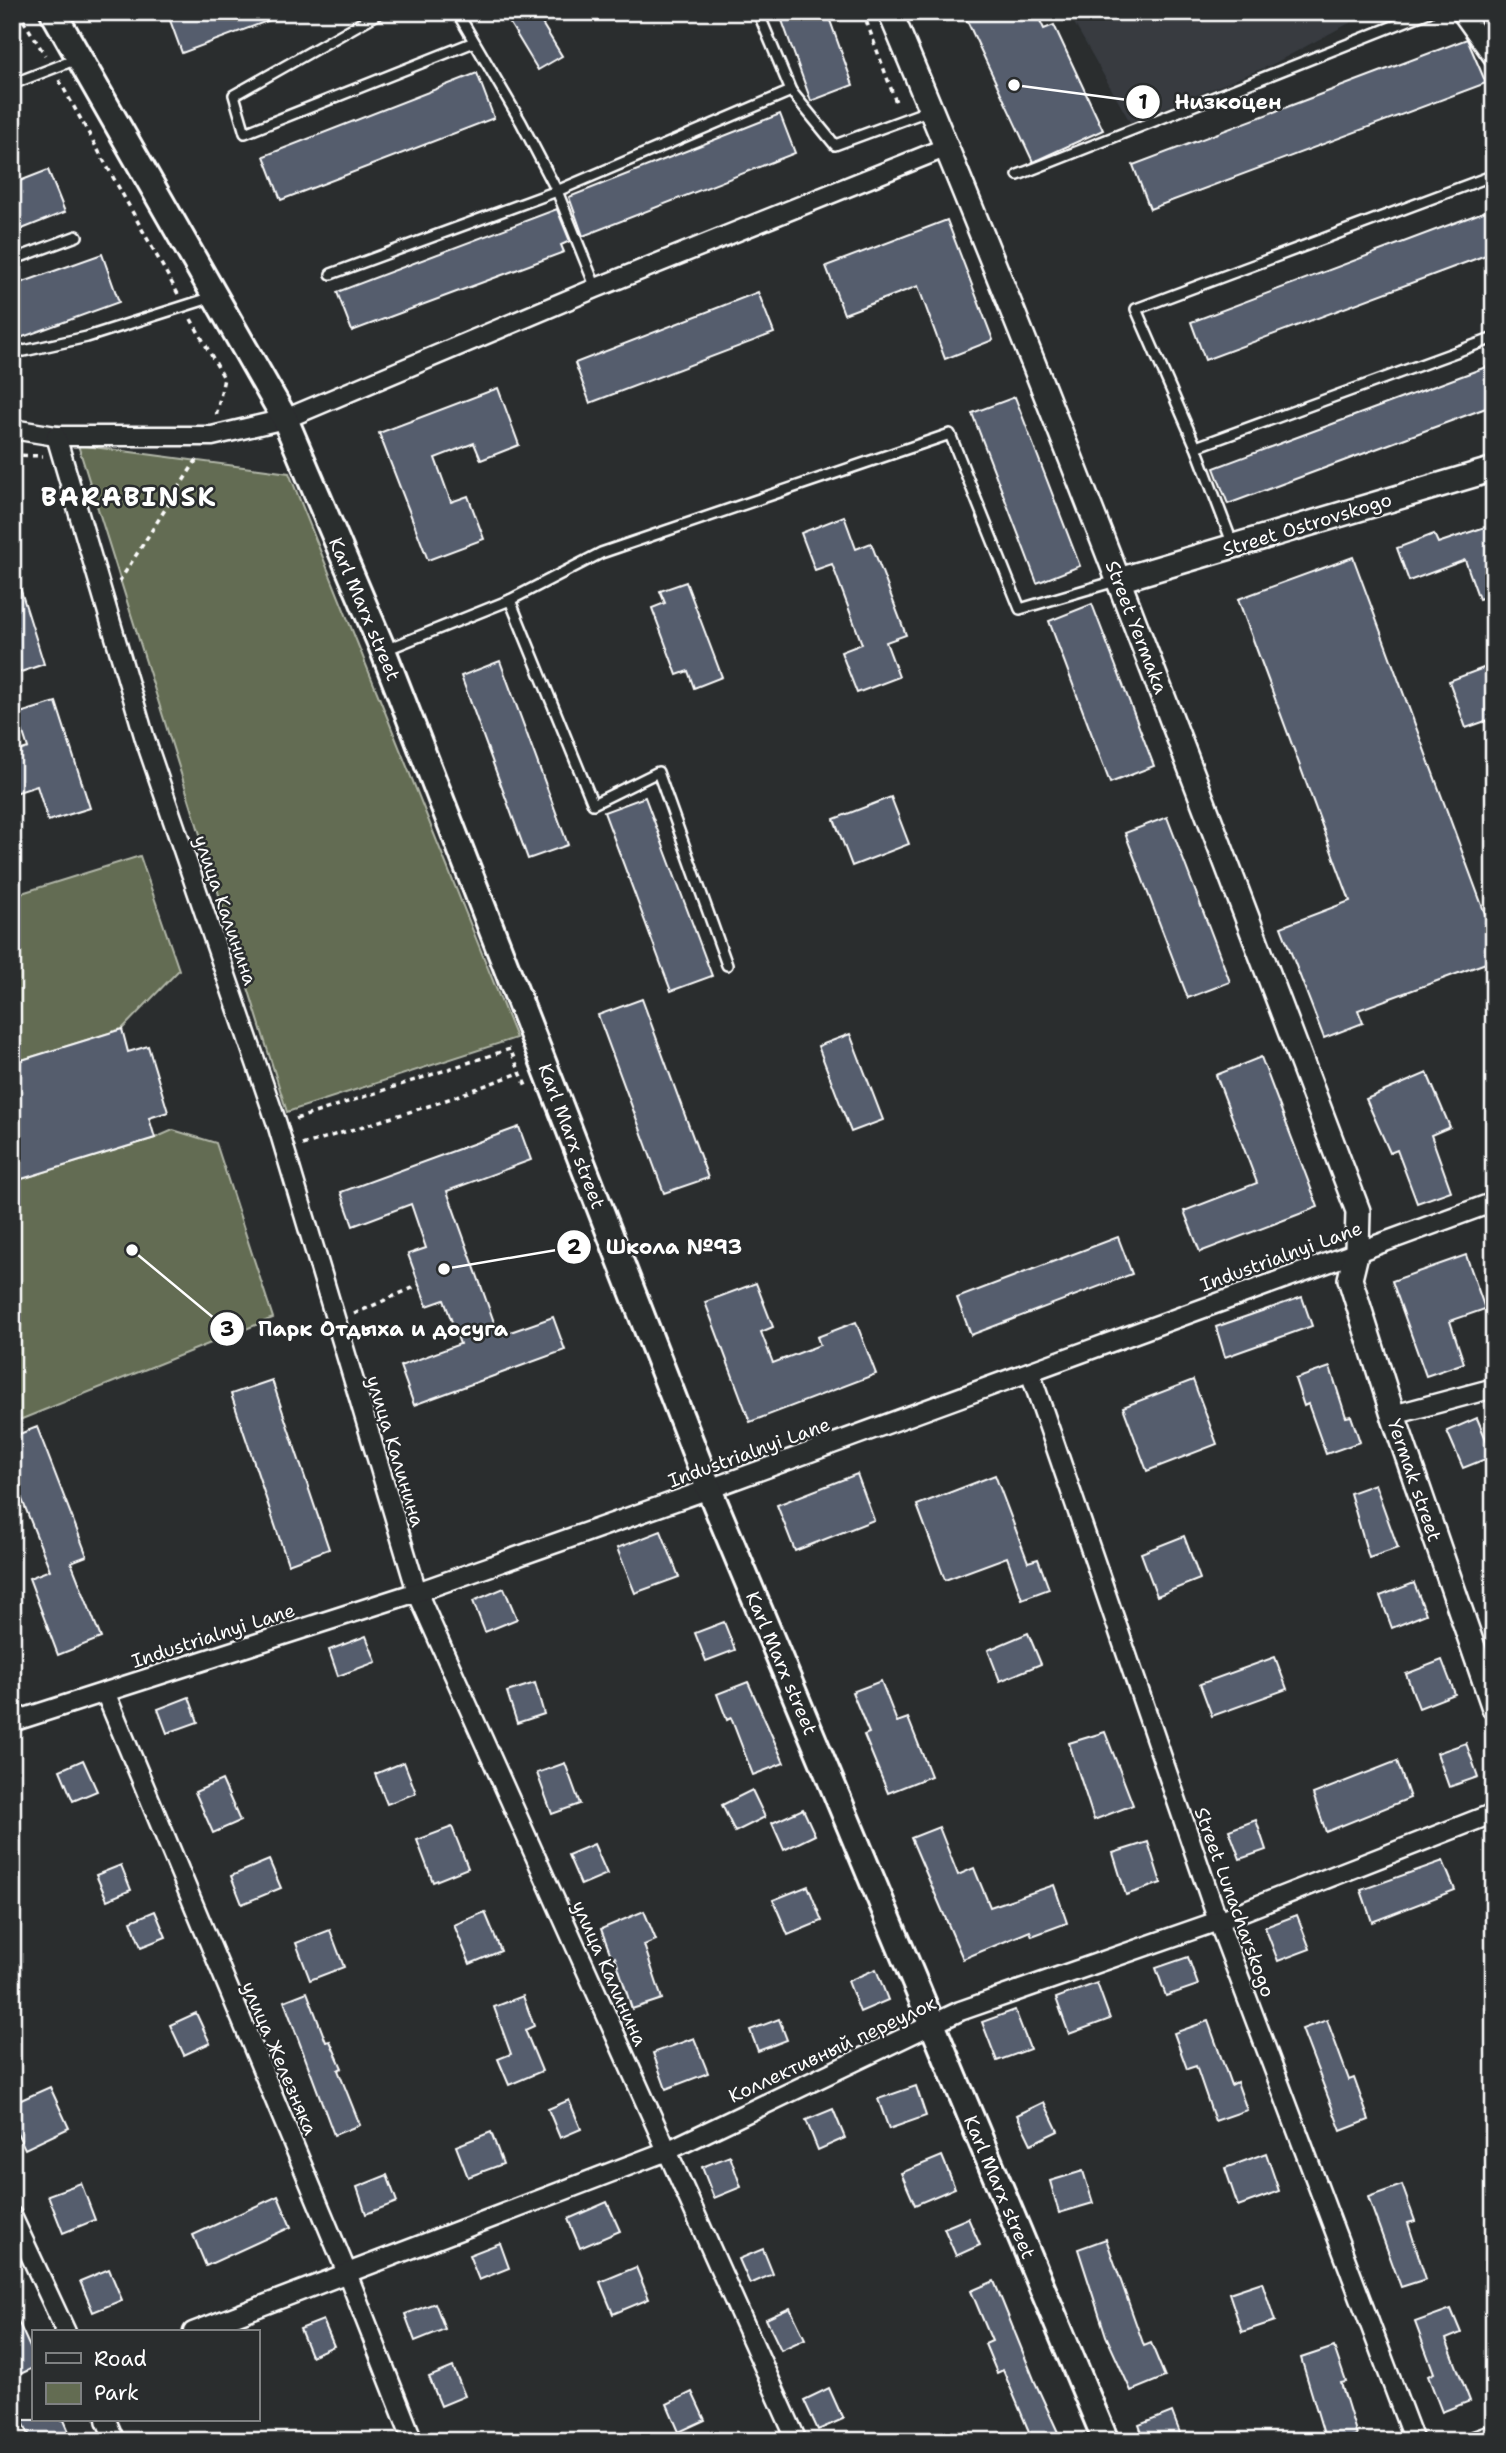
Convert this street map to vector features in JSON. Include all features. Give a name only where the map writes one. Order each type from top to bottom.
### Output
[{"type":"main road","name":"Karl Marx street","points":[[53,12],[213,297],[285,419],[383,650],[709,1489],[1106,2441]]},
{"type":"street","name":"Street Yermaka","points":[[890,12],[947,147],[1119,580],[1358,1211],[1357,1250]]},
{"type":"street","points":[[1461,12],[1494,58]]},
{"type":"street","points":[[12,429],[56,436],[212,436],[285,419],[596,288],[947,147]]},
{"type":"street","name":"улица Калинина","points":[[56,436],[145,740],[277,1124],[417,1592],[797,2441]]},
{"type":"street","name":"Street Ostrovskogo","points":[[1119,580],[1494,469]]},
{"type":"street","name":"Industrialnyi Lane","points":[[12,1722],[417,1592],[1030,1373],[1357,1250],[1494,1202]]},
{"type":"street","name":"Yermak street","points":[[1357,1250],[1350,1279],[1393,1416],[1494,1708]]},
{"type":"street","name":"Street Lunacharskogo","points":[[1030,1373],[1218,1921],[1414,2441]]},
{"type":"street","points":[[1393,1416],[1494,1388]]},
{"type":"street","name":"улица Железняка","points":[[105,1692],[347,2273],[413,2441]]},
{"type":"street","name":"Коллективный переулок","points":[[198,2330],[667,2151],[960,2011],[1218,1921],[1494,1813]]},
{"type":"street","points":[[12,2216],[65,2330]]},
{"type":"street","points":[[107,2422],[115,2441]]},
{"type":"street","points":[[1474,2441],[1494,2434]]},
{"type":"lane","points":[[382,12],[234,95],[244,133],[474,42]]},
{"type":"lane","points":[[457,12],[557,191],[596,288]]},
{"type":"lane","points":[[758,12],[791,91],[835,145],[931,110]]},
{"type":"lane","points":[[1018,175],[1429,12]]},
{"type":"lane","points":[[12,85],[79,58]]},
{"type":"lane","points":[[331,274],[557,191],[791,91]]},
{"type":"lane","points":[[1233,546],[1196,447],[1136,309],[1494,175]]},
{"type":"lane","points":[[12,260],[77,236]]},
{"type":"lane","points":[[12,339],[16,348],[24,351],[87,337],[213,297]]},
{"type":"lane","points":[[1196,447],[1494,338]]},
{"type":"lane","points":[[383,650],[510,600],[601,553],[950,434],[1020,609],[1119,580]]},
{"type":"lane","points":[[510,600],[593,804],[658,772],[727,965]]},
{"type":"path","points":[[18,12],[53,69],[224,378],[212,436],[105,605]]},
{"type":"path","points":[[863,12],[903,120]]},
{"type":"path","points":[[12,454],[62,456]]},
{"type":"path","points":[[277,1124],[510,1049]]},
{"type":"path","points":[[284,1151],[435,1104],[519,1073]]},
{"type":"path","points":[[335,1322],[419,1284]]},
{"type":"shaded area","points":[[1068,12],[1370,12],[1271,65],[1130,122]]},
{"type":"shaded area","points":[[1469,12],[1494,12],[1494,43]]},
{"type":"green space","points":[[78,445],[289,473],[516,1038],[287,1112]]},
{"type":"green space","points":[[140,856],[179,970],[122,1029],[12,1063],[12,896]]},
{"type":"green space","points":[[173,1130],[216,1143],[273,1318],[12,1423],[12,1182]]},
{"type":"building","points":[[167,12],[285,12],[286,14],[182,53]]},
{"type":"building","points":[[503,12],[535,12],[562,56],[538,70]]},
{"type":"building","points":[[779,12],[827,12],[853,85],[811,101]]},
{"type":"building","points":[[963,12],[1036,12],[1044,29],[1054,25],[1103,130],[1033,162]]},
{"type":"building","points":[[1467,39],[1486,83],[1150,209],[1133,165]]},
{"type":"building","points":[[477,73],[494,118],[281,200],[264,156]]},
{"type":"building","points":[[780,114],[795,153],[583,236],[569,197]]},
{"type":"building","points":[[48,170],[65,212],[12,233],[12,184]]},
{"type":"building","points":[[1494,208],[1494,252],[1205,360],[1191,322]]},
{"type":"building","points":[[557,209],[570,241],[561,245],[564,252],[352,331],[337,292]]},
{"type":"building","points":[[947,220],[993,340],[945,359],[918,286],[844,314],[826,266]]},
{"type":"building","points":[[102,254],[119,302],[20,338],[12,316],[12,286]]},
{"type":"building","points":[[758,292],[774,333],[590,403],[575,363]]},
{"type":"building","points":[[1494,364],[1494,405],[1228,504],[1214,468]]},
{"type":"building","points":[[498,388],[519,445],[481,460],[474,443],[435,458],[451,502],[468,496],[484,539],[428,560],[379,433]]},
{"type":"building","points":[[1015,397],[1080,566],[1037,583],[972,413]]},
{"type":"building","points":[[844,516],[856,549],[871,543],[906,635],[886,642],[899,677],[857,693],[841,652],[862,644],[832,564],[815,570],[801,533]]},
{"type":"building","points":[[1494,524],[1494,594],[1479,599],[1465,560],[1409,581],[1397,548],[1434,534],[1438,543]]},
{"type":"building","points":[[1353,557],[1494,938],[1494,960],[1358,1010],[1363,1023],[1324,1038],[1281,927],[1350,901],[1238,599]]},
{"type":"building","points":[[16,575],[44,664],[12,675],[12,576]]},
{"type":"building","points":[[686,582],[722,677],[694,688],[688,671],[677,675],[652,608],[665,603],[660,591]]},
{"type":"building","points":[[1092,604],[1154,766],[1110,783],[1049,621]]},
{"type":"building","points":[[500,661],[568,845],[528,859],[461,676]]},
{"type":"building","points":[[1494,664],[1494,718],[1466,728],[1449,681]]},
{"type":"building","points":[[56,702],[90,808],[48,821],[37,786],[12,794],[12,753],[28,748],[17,714]]},
{"type":"building","points":[[645,797],[712,976],[671,991],[604,812]]},
{"type":"building","points":[[891,797],[909,844],[852,866],[834,819]]},
{"type":"building","points":[[1167,817],[1230,982],[1188,998],[1125,833]]},
{"type":"building","points":[[642,999],[708,1178],[664,1193],[598,1015]]},
{"type":"building","points":[[122,1029],[128,1052],[148,1046],[168,1112],[149,1118],[155,1138],[12,1182],[12,1063]]},
{"type":"building","points":[[850,1034],[883,1120],[851,1132],[818,1046]]},
{"type":"building","points":[[1261,1057],[1318,1207],[1200,1252],[1184,1211],[1257,1183],[1216,1075]]},
{"type":"building","points":[[1427,1073],[1450,1127],[1431,1135],[1451,1191],[1417,1203],[1397,1150],[1390,1153],[1366,1099]]},
{"type":"building","points":[[519,1127],[531,1160],[447,1191],[499,1336],[553,1317],[565,1350],[414,1405],[400,1366],[460,1344],[444,1300],[427,1306],[408,1254],[426,1248],[411,1204],[353,1226],[341,1192]]},
{"type":"building","points":[[1118,1237],[1132,1274],[971,1335],[957,1298]]},
{"type":"building","points":[[1466,1255],[1485,1309],[1450,1321],[1464,1363],[1426,1376],[1392,1281]]},
{"type":"building","points":[[756,1283],[773,1327],[761,1332],[773,1363],[820,1345],[817,1337],[856,1322],[876,1374],[750,1422],[705,1302]]},
{"type":"building","points":[[1302,1297],[1312,1326],[1225,1357],[1216,1327]]},
{"type":"building","points":[[1330,1367],[1346,1417],[1351,1416],[1360,1442],[1326,1454],[1308,1404],[1304,1406],[1295,1379]]},
{"type":"building","points":[[272,1380],[329,1549],[288,1564],[231,1394]]},
{"type":"building","points":[[1193,1380],[1217,1444],[1147,1471],[1123,1407]]},
{"type":"building","points":[[1477,1418],[1493,1456],[1463,1468],[1447,1431]]},
{"type":"building","points":[[37,1427],[87,1556],[71,1562],[101,1638],[58,1655],[29,1578],[50,1570],[12,1474],[12,1437]]},
{"type":"building","points":[[857,1474],[874,1520],[795,1551],[777,1505]]},
{"type":"building","points":[[995,1475],[1028,1562],[1038,1559],[1049,1589],[1022,1599],[1007,1557],[945,1580],[917,1505]]},
{"type":"building","points":[[1375,1484],[1398,1548],[1369,1558],[1350,1493]]},
{"type":"building","points":[[661,1531],[679,1577],[635,1593],[617,1548]]},
{"type":"building","points":[[1184,1536],[1200,1579],[1157,1596],[1141,1553]]},
{"type":"building","points":[[1414,1583],[1426,1614],[1392,1628],[1380,1596]]},
{"type":"building","points":[[504,1588],[517,1619],[485,1632],[473,1601]]},
{"type":"building","points":[[724,1622],[735,1650],[706,1661],[695,1633]]},
{"type":"building","points":[[1028,1633],[1041,1664],[1000,1681],[988,1650]]},
{"type":"building","points":[[366,1636],[376,1662],[338,1676],[329,1650]]},
{"type":"building","points":[[1275,1657],[1287,1689],[1212,1716],[1200,1684]]},
{"type":"building","points":[[1442,1660],[1455,1694],[1419,1708],[1406,1674]]},
{"type":"building","points":[[881,1681],[897,1722],[908,1718],[931,1776],[888,1793],[864,1735],[869,1733],[852,1692]]},
{"type":"building","points":[[748,1682],[784,1763],[753,1775],[731,1718],[727,1720],[717,1694]]},
{"type":"building","points":[[535,1683],[544,1714],[517,1723],[507,1692]]},
{"type":"building","points":[[189,1697],[198,1722],[167,1733],[158,1709]]},
{"type":"building","points":[[1105,1732],[1133,1805],[1094,1820],[1069,1743]]},
{"type":"building","points":[[1466,1743],[1478,1777],[1449,1787],[1437,1753]]},
{"type":"building","points":[[83,1760],[97,1791],[73,1801],[60,1770]]},
{"type":"building","points":[[1397,1761],[1410,1798],[1326,1832],[1313,1794]]},
{"type":"building","points":[[404,1762],[416,1793],[387,1804],[375,1774]]},
{"type":"building","points":[[565,1763],[580,1804],[552,1814],[537,1773]]},
{"type":"building","points":[[222,1780],[240,1821],[213,1833],[195,1792]]},
{"type":"building","points":[[752,1790],[765,1817],[735,1832],[722,1805]]},
{"type":"building","points":[[803,1809],[815,1835],[784,1850],[772,1823]]},
{"type":"building","points":[[1256,1820],[1266,1850],[1240,1859],[1229,1830]]},
{"type":"building","points":[[452,1827],[468,1868],[433,1882],[417,1840]]},
{"type":"building","points":[[939,1827],[958,1875],[974,1868],[990,1907],[1054,1885],[1067,1923],[1032,1936],[1030,1931],[963,1959],[911,1838]]},
{"type":"building","points":[[1148,1842],[1161,1883],[1126,1895],[1113,1853]]},
{"type":"building","points":[[594,1844],[607,1874],[581,1885],[568,1855]]},
{"type":"building","points":[[269,1860],[281,1888],[242,1904],[231,1876]]},
{"type":"building","points":[[1443,1861],[1455,1890],[1372,1922],[1361,1890]]},
{"type":"building","points":[[121,1865],[131,1890],[107,1900],[96,1875]]},
{"type":"building","points":[[808,1886],[822,1921],[788,1935],[773,1900]]},
{"type":"building","points":[[155,1911],[166,1937],[141,1947],[131,1921]]},
{"type":"building","points":[[644,1911],[656,1940],[644,1945],[662,1999],[632,2009],[615,1957],[612,1958],[601,1929]]},
{"type":"building","points":[[485,1912],[501,1951],[470,1964],[454,1925]]},
{"type":"building","points":[[1297,1915],[1310,1949],[1278,1961],[1265,1927]]},
{"type":"building","points":[[330,1930],[344,1967],[310,1980],[296,1943]]},
{"type":"building","points":[[1188,1957],[1198,1985],[1166,1996],[1156,1968]]},
{"type":"building","points":[[876,1969],[888,2000],[860,2012],[848,1981]]},
{"type":"building","points":[[1097,1983],[1110,2019],[1069,2034],[1056,1998]]},
{"type":"building","points":[[307,1992],[326,2042],[330,2041],[342,2068],[338,2070],[360,2125],[334,2135],[284,2001]]},
{"type":"building","points":[[523,1996],[534,2026],[525,2030],[542,2071],[509,2085],[498,2059],[511,2054],[494,2007]]},
{"type":"building","points":[[1015,2010],[1030,2049],[997,2061],[982,2022]]},
{"type":"building","points":[[196,2013],[210,2043],[184,2055],[170,2025]]},
{"type":"building","points":[[779,2019],[787,2040],[758,2051],[750,2030]]},
{"type":"building","points":[[1327,2020],[1349,2080],[1354,2078],[1369,2120],[1341,2131],[1302,2029]]},
{"type":"building","points":[[1208,2021],[1231,2085],[1237,2082],[1247,2110],[1215,2121],[1196,2066],[1187,2069],[1174,2033]]},
{"type":"building","points":[[694,2038],[708,2073],[666,2089],[653,2053]]},
{"type":"building","points":[[916,2086],[926,2116],[889,2129],[878,2099]]},
{"type":"building","points":[[50,2087],[69,2128],[25,2149],[12,2122],[12,2104]]},
{"type":"building","points":[[569,2100],[581,2129],[560,2138],[548,2109]]},
{"type":"building","points":[[1044,2102],[1058,2131],[1031,2144],[1017,2115]]},
{"type":"building","points":[[833,2109],[845,2138],[818,2150],[806,2120]]},
{"type":"building","points":[[491,2132],[503,2164],[468,2177],[456,2146]]},
{"type":"building","points":[[1266,2153],[1279,2191],[1238,2206],[1225,2168]]},
{"type":"building","points":[[730,2156],[741,2187],[714,2198],[702,2167]]},
{"type":"building","points":[[942,2156],[955,2188],[915,2205],[901,2173]]},
{"type":"building","points":[[1083,2171],[1093,2203],[1059,2213],[1050,2181]]},
{"type":"building","points":[[387,2175],[397,2202],[366,2214],[357,2187]]},
{"type":"building","points":[[81,2183],[95,2220],[63,2233],[48,2195]]},
{"type":"building","points":[[1402,2185],[1415,2221],[1408,2223],[1426,2279],[1401,2287],[1368,2197]]},
{"type":"building","points":[[278,2196],[291,2227],[206,2266],[193,2235]]},
{"type":"building","points":[[607,2202],[620,2231],[580,2248],[568,2219]]},
{"type":"building","points":[[968,2218],[980,2245],[956,2256],[944,2228]]},
{"type":"building","points":[[1106,2239],[1144,2346],[1151,2343],[1165,2377],[1131,2391],[1106,2336],[1078,2249]]},
{"type":"building","points":[[500,2243],[509,2268],[479,2280],[469,2255]]},
{"type":"building","points":[[763,2249],[773,2274],[750,2284],[739,2259]]},
{"type":"building","points":[[636,2267],[649,2299],[613,2314],[600,2282]]},
{"type":"building","points":[[109,2269],[122,2300],[93,2312],[80,2281]]},
{"type":"building","points":[[994,2281],[1062,2441],[1033,2441],[1003,2370],[997,2373],[985,2344],[992,2341],[971,2291]]},
{"type":"building","points":[[1262,2282],[1275,2321],[1242,2332],[1229,2293]]},
{"type":"building","points":[[435,2303],[445,2329],[415,2341],[405,2314]]},
{"type":"building","points":[[12,2308],[32,2352],[32,2368],[12,2378]]},
{"type":"building","points":[[790,2308],[805,2339],[781,2350],[766,2319]]},
{"type":"building","points":[[1451,2309],[1461,2333],[1446,2339],[1470,2401],[1442,2412],[1428,2376],[1434,2373],[1415,2322]]},
{"type":"building","points":[[323,2320],[334,2346],[311,2356],[300,2329]]},
{"type":"building","points":[[1334,2347],[1346,2382],[1341,2383],[1357,2435],[1339,2441],[1326,2441],[1301,2358]]},
{"type":"building","points":[[453,2367],[465,2396],[441,2406],[429,2377]]},
{"type":"building","points":[[829,2388],[843,2419],[818,2430],[804,2400]]},
{"type":"building","points":[[692,2392],[705,2420],[679,2432],[667,2404]]},
{"type":"building","points":[[1172,2412],[1183,2441],[1145,2441],[1139,2425]]},
{"type":"building","points":[[22,2420],[65,2422],[73,2441],[32,2441]]},
{"type":"place","name":"Низкоцен","points":[[1014,85]]},
{"type":"place","name":"Парк Отдыха и досуга","points":[[132,1250]]},
{"type":"place","name":"Школа №93","points":[[444,1269]]},
{"type":"district","name":"BARABINSK","points":[[129,497]]}]
